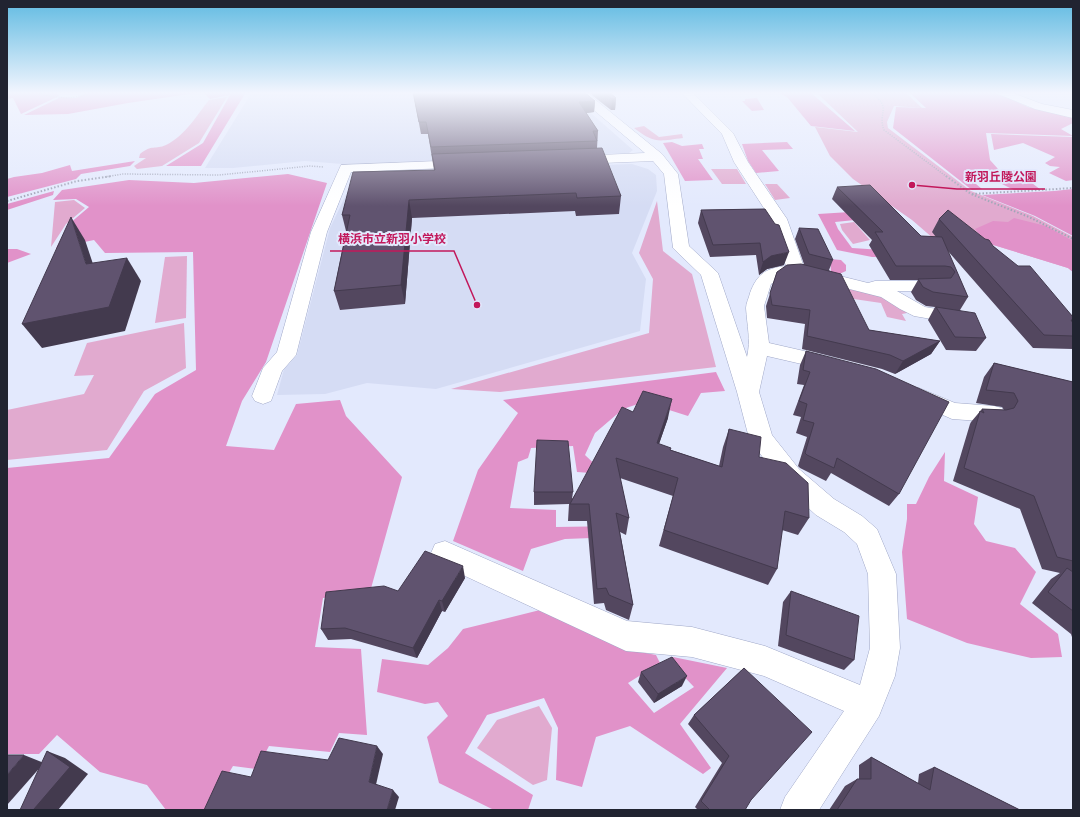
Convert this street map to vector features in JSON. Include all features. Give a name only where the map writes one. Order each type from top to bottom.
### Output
[{"type":"street","points":[[625,130],[657,157],[671,174],[681,248],[709,273],[748,392],[761,438],[790,476],[825,507],[853,524],[868,537],[882,574],[885,648],[879,676],[868,705],[798,810]]},
{"type":"street","points":[[723,130],[727,134],[741,162],[779,220],[796,270]]},
{"type":"street","points":[[561,161],[657,157]]},
{"type":"street","points":[[263,396],[272,368],[286,355],[319,232],[346,168],[474,164]]},
{"type":"street","points":[[748,392],[759,348],[755,306],[763,281],[778,272],[796,270],[888,293],[906,305],[921,312],[974,320]]},
{"type":"street","points":[[861,286],[937,286]]},
{"type":"street","points":[[759,348],[780,351],[853,369]]},
{"type":"street","points":[[903,388],[952,411],[994,414]]},
{"type":"street","points":[[444,553],[626,636],[692,642],[765,661],[868,705]]},
{"type":"path","points":[[884,130],[971,194],[1029,217],[1073,238]]},
{"type":"path","points":[[7,201],[77,181],[127,173],[219,175],[310,166],[346,168]]},
{"type":"path","points":[[971,194],[1073,188]]},
{"type":"shaded area","points":[[207,130],[199,143],[162,166],[137,169],[134,166],[146,158],[139,158],[140,154],[144,151],[166,145],[185,131]]},
{"type":"shaded area","points":[[210,130],[223,130],[201,166],[166,166],[203,143]]},
{"type":"shaded area","points":[[228,130],[610,130],[633,150],[629,153],[342,164],[305,161],[233,168],[205,168]]},
{"type":"shaded area","points":[[637,130],[650,130],[659,137],[682,134],[683,138],[657,140],[647,137]]},
{"type":"shaded area","points":[[817,130],[858,132],[856,130],[891,130],[971,191],[1033,216],[1073,237],[1073,272],[1068,268],[987,243],[934,239],[912,220],[853,179],[830,156]]},
{"type":"shaded area","points":[[896,130],[1063,130],[1073,136],[986,133],[990,160],[999,170],[1033,171],[1036,175],[1028,180],[1041,190],[1014,190],[990,178],[970,179],[982,189],[972,190]]},
{"type":"shaded area","points":[[991,134],[1073,137],[1073,180],[1066,181],[1049,173],[1060,167],[1050,166],[1045,163],[1055,157],[1023,143],[994,150]]},
{"type":"shaded area","points":[[672,142],[682,146],[702,144],[704,149],[699,149],[703,159],[698,159],[713,180],[685,181],[663,143]]},
{"type":"shaded area","points":[[787,142],[793,149],[762,150],[779,171],[756,173],[748,161],[742,144]]},
{"type":"shaded area","points":[[135,161],[130,166],[81,174],[76,179],[7,197],[7,179],[14,177],[42,173],[70,165],[72,171]]},
{"type":"shaded area","points":[[632,164],[648,169],[656,175],[657,191],[632,253],[646,279],[640,331],[436,389],[367,383],[325,394],[277,395],[284,369],[297,355],[330,228],[355,176],[363,173]]},
{"type":"shaded area","points":[[711,169],[737,169],[746,184],[722,184]]},
{"type":"shaded area","points":[[288,174],[327,183],[266,362],[242,401],[226,446],[274,450],[296,404],[340,400],[346,416],[402,477],[370,592],[323,598],[315,647],[361,649],[367,735],[339,733],[330,752],[269,746],[257,769],[233,766],[207,810],[166,810],[147,785],[100,772],[57,735],[39,754],[7,754],[7,468],[109,458],[155,394],[196,370],[193,252],[105,253],[94,240],[56,248],[69,224],[89,207],[76,199],[53,200],[62,190],[129,180],[194,183]]},
{"type":"shaded area","points":[[765,184],[777,184],[790,198],[775,200]]},
{"type":"shaded area","points":[[1073,189],[1073,236],[1035,216],[982,195],[1054,191]]},
{"type":"shaded area","points":[[54,191],[53,195],[7,210],[7,204]]},
{"type":"shaded area","points":[[74,200],[85,208],[66,224],[51,247],[55,202]]},
{"type":"shaded area","points":[[657,201],[663,251],[692,274],[716,367],[500,392],[451,389],[649,333],[653,279],[639,253]]},
{"type":"shaded area","points":[[850,212],[855,220],[835,222],[838,229],[852,248],[883,250],[916,257],[872,257],[837,250],[818,214]]},
{"type":"shaded area","points":[[1014,218],[1046,226],[1073,241],[1073,272],[1068,268],[987,243],[975,229],[993,221],[1008,222]]},
{"type":"shaded area","points":[[854,222],[870,240],[853,244],[842,230],[840,224]]},
{"type":"shaded area","points":[[7,249],[17,249],[31,254],[7,263]]},
{"type":"shaded area","points":[[187,256],[186,318],[155,323],[165,257]]},
{"type":"shaded area","points":[[830,259],[841,260],[846,265],[846,271],[837,275],[808,268],[831,271]]},
{"type":"shaded area","points":[[845,288],[885,295],[912,312],[902,314],[906,321],[887,317],[881,303],[847,298]]},
{"type":"shaded area","points":[[184,323],[186,368],[144,391],[107,450],[7,460],[7,410],[84,394],[94,375],[74,376],[87,343]]},
{"type":"shaded area","points":[[716,372],[725,391],[701,393],[688,416],[644,402],[623,409],[595,433],[585,455],[605,474],[577,472],[573,446],[531,448],[528,458],[518,462],[510,508],[556,510],[556,527],[619,526],[618,537],[565,539],[531,549],[523,571],[453,541],[478,470],[518,413],[503,400]]},
{"type":"shaded area","points":[[945,452],[944,481],[978,497],[974,524],[986,541],[1015,548],[1036,572],[1020,604],[1058,634],[1062,657],[1031,658],[967,643],[907,619],[902,552],[907,519],[907,504],[916,504],[929,477]]},
{"type":"shaded area","points":[[544,609],[620,648],[656,655],[660,663],[628,683],[654,713],[694,687],[672,664],[673,657],[727,668],[680,724],[711,768],[703,774],[630,726],[596,737],[582,787],[556,780],[558,728],[544,698],[487,715],[465,753],[533,795],[528,810],[494,810],[439,783],[427,737],[448,716],[438,702],[425,704],[377,692],[382,659],[428,665],[448,648],[463,629]]},
{"type":"shaded area","points":[[539,706],[552,728],[547,780],[533,785],[477,748],[497,720]]},
{"type":"building","points":[[428,130],[598,131],[593,131],[597,141],[431,147]]},
{"type":"building","points":[[602,148],[621,196],[577,198],[576,193],[409,200],[401,285],[334,291],[350,215],[342,215],[353,172],[435,170],[432,154]]},
{"type":"building","points":[[870,185],[921,236],[942,237],[968,297],[933,292],[923,287],[918,279],[951,278],[955,272],[951,267],[896,266],[875,232],[883,232],[837,187]]},
{"type":"building","points":[[765,209],[775,224],[779,225],[789,252],[771,256],[763,262],[760,243],[713,245],[701,210]]},
{"type":"building","points":[[948,210],[985,239],[989,240],[993,246],[1018,266],[1030,266],[1073,317],[1073,320],[1071,320],[1073,323],[1073,336],[1044,335],[939,219]]},
{"type":"building","points":[[71,217],[86,264],[127,258],[109,307],[22,324]]},
{"type":"building","points":[[799,228],[818,229],[833,260],[809,254]]},
{"type":"building","points":[[801,264],[841,274],[869,330],[940,341],[903,361],[890,355],[807,336],[810,310],[772,305],[770,293],[777,272],[787,265]]},
{"type":"building","points":[[936,307],[975,313],[986,338],[955,337]]},
{"type":"building","points":[[806,351],[876,369],[949,402],[899,494],[837,458],[834,468],[805,453],[814,423],[803,420],[807,404],[799,401],[810,372],[803,370]]},
{"type":"building","points":[[994,363],[1073,382],[1073,561],[1057,557],[1034,496],[964,468],[980,411],[984,413],[982,409],[1006,410],[1014,408],[1018,401],[1014,393],[986,390]]},
{"type":"building","points":[[643,391],[672,399],[657,443],[671,448],[670,450],[722,467],[729,429],[761,437],[759,457],[786,463],[808,483],[809,518],[785,511],[777,569],[664,530],[678,478],[616,458],[629,518],[616,513],[633,605],[609,595],[606,588],[597,589],[589,504],[570,504],[622,407],[633,412]]},
{"type":"building","points":[[537,440],[568,441],[573,492],[534,492]]},
{"type":"building","points":[[425,551],[463,566],[442,601],[439,600],[413,648],[345,628],[321,629],[326,592],[384,586],[398,591]]},
{"type":"building","points":[[1067,568],[1073,572],[1073,611],[1048,592]]},
{"type":"building","points":[[791,591],[859,616],[854,660],[786,635]]},
{"type":"building","points":[[672,657],[687,676],[658,694],[641,672]]},
{"type":"building","points":[[744,668],[812,732],[751,800],[745,810],[710,810],[701,801],[729,756],[694,715]]},
{"type":"building","points":[[339,738],[377,746],[369,782],[393,790],[387,810],[204,810],[222,771],[251,777],[261,751],[328,760]]},
{"type":"building","points":[[47,751],[70,767],[34,809],[86,810],[20,810]]},
{"type":"building","points":[[7,755],[24,755],[7,775]]},
{"type":"building","points":[[871,757],[930,790],[934,767],[1020,810],[837,810],[857,779],[871,779]]},
{"type":"place","name":"新羽丘陵公園","points":[[912,185]]},
{"type":"place","name":"横浜市立新羽小学校","points":[[477,305]]}]
